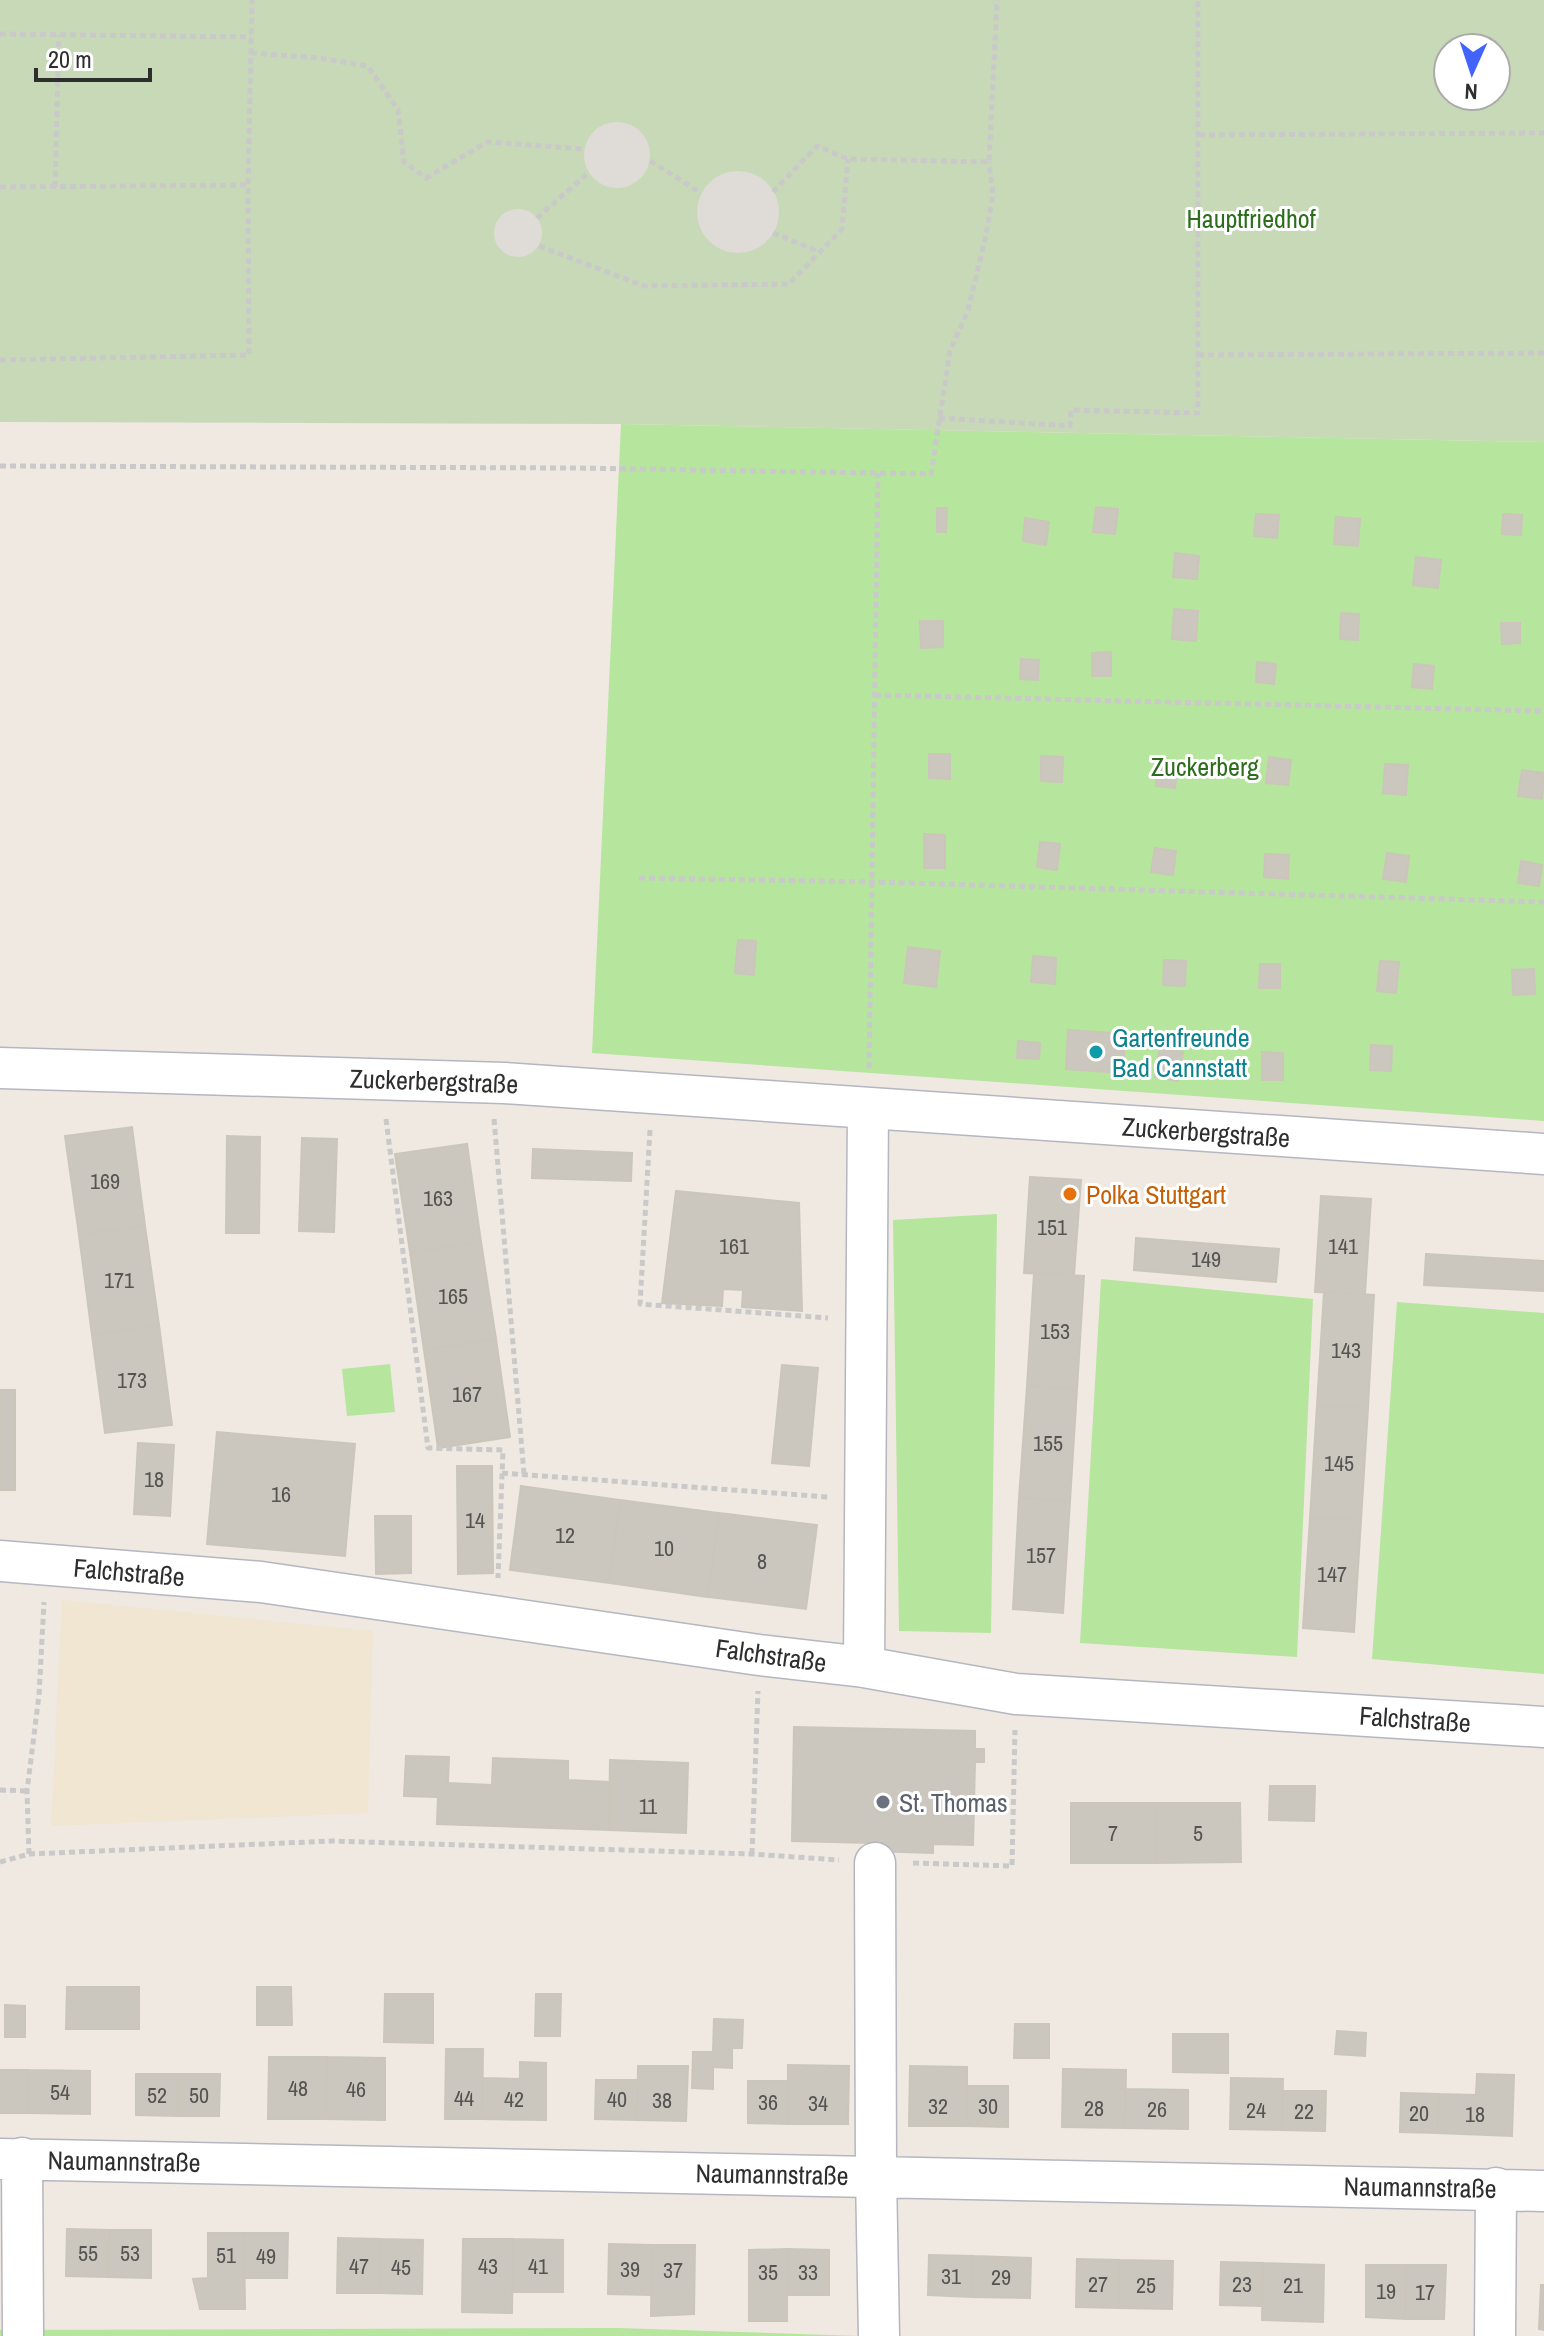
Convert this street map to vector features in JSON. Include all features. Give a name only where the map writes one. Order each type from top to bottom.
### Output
[{"type":"street","name":"Zuckerbergstraße","points":[[0,1068],[491,1082],[1544,1154]]},
{"type":"street","points":[[864,1667],[868,1108]]},
{"type":"street","name":"Falchstraße","points":[[0,1561],[261,1582],[759,1655],[864,1667],[1016,1694],[1544,1727]]},
{"type":"street","points":[[875,1863],[879,2336]]},
{"type":"street","points":[[11,2158],[23,2336]]},
{"type":"street","name":"Naumannstraße","points":[[11,2158],[1544,2191]]},
{"type":"street","points":[[1495,2336],[1496,2188]]},
{"type":"path","points":[[0,360],[249,355],[248,185],[252,0]]},
{"type":"path","points":[[0,466],[576,468],[931,474],[950,351],[968,310],[993,195],[989,162],[997,0]]},
{"type":"path","points":[[939,418],[1070,426],[1071,410],[1198,413],[1198,0]]},
{"type":"path","points":[[0,34],[251,37]]},
{"type":"path","points":[[55,187],[59,35]]},
{"type":"path","points":[[251,53],[319,58],[368,66],[398,110],[404,162],[426,178],[487,142],[583,149]]},
{"type":"path","points":[[1199,135],[1544,133]]},
{"type":"path","points":[[773,192],[817,146],[848,159],[989,162]]},
{"type":"path","points":[[539,246],[644,286],[789,284],[842,229],[848,159]]},
{"type":"path","points":[[650,161],[701,193]]},
{"type":"path","points":[[537,218],[588,173]]},
{"type":"path","points":[[0,187],[248,185]]},
{"type":"path","points":[[773,233],[820,252]]},
{"type":"path","points":[[1198,355],[1544,353]]},
{"type":"path","points":[[868,1108],[878,473]]},
{"type":"path","points":[[875,695],[1544,711]]},
{"type":"path","points":[[639,878],[1544,902]]},
{"type":"path","points":[[381,1079],[428,1448],[503,1450],[497,1615]]},
{"type":"path","points":[[491,1082],[524,1474]]},
{"type":"path","points":[[652,1093],[640,1304],[867,1321]]},
{"type":"path","points":[[502,1473],[866,1500]]},
{"type":"path","points":[[29,1854],[27,1791],[39,1695],[46,1565]]},
{"type":"path","points":[[752,1854],[759,1655]]},
{"type":"path","points":[[0,1862],[29,1854],[332,1841],[752,1854],[875,1863],[1012,1866],[1016,1694]]},
{"type":"path","points":[[0,1790],[27,1791]]},
{"type":"shaded area","points":[[611,122],[623,122],[635,127],[645,137],[650,155],[648,168],[635,183],[623,188],[611,188],[599,183],[589,173],[584,161],[584,149],[589,137],[599,127]]},
{"type":"shaded area","points":[[738,171],[754,175],[767,183],[775,196],[779,212],[775,228],[767,241],[754,249],[738,253],[722,249],[709,241],[701,228],[697,212],[701,196],[709,183],[722,175]]},
{"type":"shaded area","points":[[518,209],[535,216],[542,233],[535,250],[518,257],[501,250],[494,233],[501,216]]},
{"type":"shaded area","points":[[62,1600],[373,1631],[368,1813],[51,1826]]},
{"type":"green space","name":"Hauptfriedhof","points":[[0,0],[1544,0],[1544,442],[621,424],[0,422]]},
{"type":"green space","name":"Zuckerberg","points":[[621,424],[1544,442],[1544,1121],[592,1053]]},
{"type":"green space","points":[[997,1214],[991,1633],[899,1631],[893,1220]]},
{"type":"green space","points":[[1101,1279],[1313,1299],[1297,1657],[1080,1643]]},
{"type":"green space","points":[[1397,1302],[1544,1313],[1544,1674],[1372,1659]]},
{"type":"green space","points":[[390,1364],[395,1412],[347,1416],[342,1369]]},
{"type":"green space","points":[[618,2328],[859,2336],[0,2336],[0,2330]]},
{"type":"building","points":[[1096,507],[1118,509],[1115,534],[1093,532]]},
{"type":"building","points":[[937,508],[947,508],[946,532],[937,532]]},
{"type":"building","points":[[1256,514],[1279,515],[1277,538],[1254,536]]},
{"type":"building","points":[[1503,514],[1522,515],[1521,535],[1502,534]]},
{"type":"building","points":[[1336,517],[1360,519],[1358,546],[1334,544]]},
{"type":"building","points":[[1025,518],[1049,522],[1046,545],[1023,541]]},
{"type":"building","points":[[1175,553],[1199,556],[1197,579],[1173,577]]},
{"type":"building","points":[[1416,557],[1441,560],[1438,588],[1413,585]]},
{"type":"building","points":[[1174,609],[1198,611],[1196,641],[1172,639]]},
{"type":"building","points":[[1341,613],[1359,614],[1358,640],[1340,639]]},
{"type":"building","points":[[920,621],[943,621],[943,647],[921,648]]},
{"type":"building","points":[[1501,623],[1520,623],[1520,643],[1502,644]]},
{"type":"building","points":[[1111,652],[1111,676],[1092,676],[1092,653]]},
{"type":"building","points":[[1021,659],[1039,660],[1038,680],[1020,679]]},
{"type":"building","points":[[1257,662],[1276,664],[1274,684],[1256,682]]},
{"type":"building","points":[[1414,664],[1434,666],[1432,689],[1412,687]]},
{"type":"building","points":[[929,754],[950,754],[950,779],[929,778]]},
{"type":"building","points":[[1041,756],[1063,757],[1062,782],[1041,781]]},
{"type":"building","points":[[1269,757],[1291,760],[1288,785],[1266,783]]},
{"type":"building","points":[[1158,762],[1178,763],[1175,788],[1156,786]]},
{"type":"building","points":[[1385,764],[1408,765],[1406,795],[1383,793]]},
{"type":"building","points":[[1522,770],[1544,773],[1542,799],[1518,796]]},
{"type":"building","points":[[924,834],[945,835],[945,868],[924,868]]},
{"type":"building","points":[[1040,842],[1060,844],[1057,870],[1037,867]]},
{"type":"building","points":[[1155,848],[1176,851],[1173,875],[1151,872]]},
{"type":"building","points":[[1387,853],[1409,856],[1406,882],[1383,879]]},
{"type":"building","points":[[1265,854],[1289,855],[1288,879],[1264,877]]},
{"type":"building","points":[[1521,861],[1542,865],[1539,886],[1518,883]]},
{"type":"building","points":[[738,940],[756,941],[754,975],[735,973]]},
{"type":"building","points":[[908,947],[940,951],[936,987],[904,983]]},
{"type":"building","points":[[1033,956],[1056,958],[1055,984],[1031,982]]},
{"type":"building","points":[[1164,960],[1186,961],[1185,986],[1163,985]]},
{"type":"building","points":[[1380,961],[1399,962],[1396,993],[1377,991]]},
{"type":"building","points":[[1260,964],[1280,964],[1280,988],[1259,988]]},
{"type":"building","points":[[1534,969],[1535,994],[1513,995],[1512,970]]},
{"type":"building","name":"Gartenfreunde Bad Cannstatt","points":[[1068,1030],[1125,1034],[1123,1073],[1066,1069]]},
{"type":"building","points":[[1018,1041],[1040,1043],[1039,1059],[1017,1058]]},
{"type":"building","points":[[1371,1045],[1392,1046],[1391,1071],[1370,1070]]},
{"type":"building","points":[[1160,1048],[1183,1052],[1178,1081],[1155,1077]]},
{"type":"building","points":[[1262,1052],[1283,1053],[1283,1080],[1262,1080]]},
{"type":"building","points":[[132,1127],[145,1226],[79,1235],[65,1136]]},
{"type":"building","points":[[227,1136],[260,1137],[259,1233],[226,1233]]},
{"type":"building","points":[[302,1138],[337,1139],[334,1232],[299,1231]]},
{"type":"building","points":[[467,1144],[481,1242],[410,1252],[395,1154]]},
{"type":"building","points":[[533,1149],[632,1153],[631,1181],[532,1178]]},
{"type":"building","points":[[1030,1177],[1081,1180],[1074,1275],[1024,1273]]},
{"type":"building","points":[[676,1191],[799,1203],[802,1311],[742,1307],[743,1290],[723,1289],[722,1306],[662,1303]]},
{"type":"building","points":[[1321,1196],[1371,1199],[1365,1294],[1315,1292]]},
{"type":"building","points":[[145,1226],[159,1325],[92,1335],[79,1235]]},
{"type":"building","points":[[1136,1238],[1279,1249],[1276,1282],[1134,1270]]},
{"type":"building","points":[[481,1242],[496,1339],[424,1350],[410,1252]]},
{"type":"building","points":[[1426,1254],[1544,1261],[1544,1291],[1424,1285]]},
{"type":"building","points":[[1034,1273],[1084,1276],[1077,1389],[1027,1386]]},
{"type":"building","points":[[1324,1292],[1374,1295],[1368,1408],[1317,1405]]},
{"type":"building","points":[[159,1325],[172,1425],[105,1433],[92,1335]]},
{"type":"building","points":[[496,1339],[510,1437],[438,1448],[424,1350]]},
{"type":"building","points":[[782,1365],[818,1368],[809,1466],[772,1463]]},
{"type":"building","points":[[1027,1386],[1077,1389],[1070,1501],[1019,1498]]},
{"type":"building","points":[[0,1390],[15,1390],[15,1490],[0,1490]]},
{"type":"building","points":[[1317,1405],[1368,1408],[1361,1520],[1310,1518]]},
{"type":"building","points":[[217,1432],[355,1444],[345,1556],[207,1544]]},
{"type":"building","points":[[138,1443],[174,1445],[170,1516],[134,1514]]},
{"type":"building","points":[[457,1466],[492,1466],[493,1573],[458,1574]]},
{"type":"building","points":[[521,1486],[620,1500],[609,1583],[510,1570]]},
{"type":"building","points":[[1019,1498],[1070,1501],[1063,1613],[1013,1609]]},
{"type":"building","points":[[620,1500],[719,1513],[708,1597],[609,1583]]},
{"type":"building","points":[[719,1513],[817,1525],[806,1609],[708,1597]]},
{"type":"building","points":[[375,1516],[411,1516],[411,1573],[376,1574]]},
{"type":"building","points":[[1310,1518],[1361,1520],[1354,1632],[1303,1628]]},
{"type":"building","name":"St. Thomas","points":[[794,1727],[975,1731],[975,1749],[984,1749],[984,1762],[975,1762],[973,1845],[933,1844],[933,1853],[871,1851],[872,1843],[792,1841]]},
{"type":"building","points":[[406,1756],[449,1757],[448,1783],[492,1785],[493,1758],[568,1761],[568,1780],[609,1782],[609,1830],[437,1824],[438,1797],[404,1796]]},
{"type":"building","points":[[610,1760],[688,1763],[686,1833],[609,1830]]},
{"type":"building","points":[[1270,1786],[1315,1786],[1314,1821],[1269,1820]]},
{"type":"building","points":[[1071,1803],[1156,1803],[1156,1863],[1071,1863]]},
{"type":"building","points":[[1156,1803],[1240,1803],[1241,1862],[1156,1863]]},
{"type":"building","points":[[67,1987],[139,1987],[139,2029],[66,2029]]},
{"type":"building","points":[[257,1987],[291,1987],[292,2025],[257,2025]]},
{"type":"building","points":[[385,1994],[433,1994],[433,2043],[384,2042]]},
{"type":"building","points":[[536,1994],[561,1994],[560,2036],[535,2036]]},
{"type":"building","points":[[5,2005],[25,2006],[25,2037],[5,2037]]},
{"type":"building","points":[[714,2019],[743,2020],[742,2048],[732,2048],[732,2068],[713,2067],[713,2089],[692,2088],[693,2052],[713,2052]]},
{"type":"building","points":[[1015,2024],[1049,2024],[1049,2058],[1014,2058]]},
{"type":"building","points":[[1337,2031],[1366,2033],[1365,2056],[1335,2054]]},
{"type":"building","points":[[1173,2034],[1228,2034],[1228,2073],[1173,2072]]},
{"type":"building","points":[[446,2049],[483,2049],[482,2119],[445,2119]]},
{"type":"building","points":[[269,2057],[327,2057],[326,2119],[268,2119]]},
{"type":"building","points":[[327,2057],[385,2058],[385,2120],[326,2119]]},
{"type":"building","points":[[520,2062],[546,2063],[546,2120],[482,2119],[483,2078],[520,2079]]},
{"type":"building","points":[[788,2065],[849,2066],[848,2124],[788,2124]]},
{"type":"building","points":[[638,2066],[688,2066],[686,2121],[637,2120]]},
{"type":"building","points":[[910,2066],[967,2067],[967,2126],[909,2126]]},
{"type":"building","points":[[1063,2069],[1126,2070],[1125,2128],[1062,2127]]},
{"type":"building","points":[[0,2070],[29,2070],[29,2113],[0,2113]]},
{"type":"building","points":[[29,2070],[90,2071],[90,2114],[29,2113]]},
{"type":"building","points":[[136,2074],[178,2074],[178,2116],[136,2115]]},
{"type":"building","points":[[178,2074],[220,2074],[219,2116],[178,2116]]},
{"type":"building","points":[[1477,2074],[1514,2075],[1512,2136],[1437,2133],[1439,2094],[1476,2095]]},
{"type":"building","points":[[1231,2078],[1283,2079],[1282,2130],[1230,2129]]},
{"type":"building","points":[[596,2080],[638,2080],[637,2120],[595,2119]]},
{"type":"building","points":[[748,2081],[788,2081],[788,2124],[748,2123]]},
{"type":"building","points":[[967,2086],[1008,2086],[1008,2127],[967,2126]]},
{"type":"building","points":[[1126,2089],[1188,2090],[1188,2129],[1125,2128]]},
{"type":"building","points":[[1283,2091],[1326,2091],[1325,2131],[1282,2130]]},
{"type":"building","points":[[1401,2093],[1439,2094],[1437,2133],[1400,2132]]},
{"type":"building","points":[[67,2229],[109,2230],[108,2277],[66,2276]]},
{"type":"building","points":[[109,2230],[151,2230],[151,2278],[108,2277]]},
{"type":"building","points":[[208,2233],[244,2233],[245,2309],[200,2309],[193,2279],[208,2278]]},
{"type":"building","points":[[244,2233],[288,2233],[287,2278],[243,2278]]},
{"type":"building","points":[[338,2238],[380,2239],[380,2293],[337,2293]]},
{"type":"building","points":[[380,2239],[423,2240],[422,2294],[380,2293]]},
{"type":"building","points":[[463,2239],[513,2239],[512,2313],[462,2312]]},
{"type":"building","points":[[513,2239],[563,2240],[563,2292],[513,2292]]},
{"type":"building","points":[[609,2244],[652,2245],[652,2295],[608,2294]]},
{"type":"building","points":[[652,2245],[695,2245],[694,2314],[651,2316]]},
{"type":"building","points":[[787,2249],[787,2321],[749,2321],[749,2250]]},
{"type":"building","points":[[787,2249],[829,2250],[829,2295],[787,2295]]},
{"type":"building","points":[[929,2255],[973,2256],[972,2297],[928,2295]]},
{"type":"building","points":[[973,2256],[1031,2258],[1030,2298],[972,2297]]},
{"type":"building","points":[[1077,2259],[1119,2260],[1119,2308],[1076,2307]]},
{"type":"building","points":[[1119,2260],[1173,2261],[1172,2309],[1119,2308]]},
{"type":"building","points":[[1221,2262],[1263,2263],[1262,2306],[1220,2305]]},
{"type":"building","points":[[1263,2263],[1324,2265],[1323,2322],[1262,2320]]},
{"type":"building","points":[[1366,2265],[1406,2265],[1405,2319],[1366,2317]]},
{"type":"building","points":[[1406,2265],[1446,2265],[1444,2319],[1405,2319]]},
{"type":"building","points":[[1541,2285],[1544,2285],[1544,2330],[1539,2329]]},
{"type":"place","name":"Gartenfreunde Bad Cannstatt","points":[[1096,1052]]},
{"type":"place","name":"Polka Stuttgart","points":[[1070,1194]]},
{"type":"place","name":"St. Thomas","points":[[883,1802]]}]
